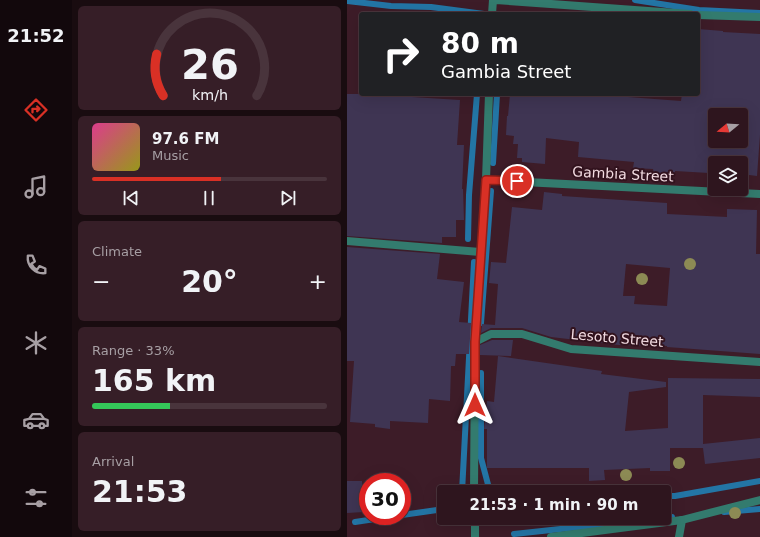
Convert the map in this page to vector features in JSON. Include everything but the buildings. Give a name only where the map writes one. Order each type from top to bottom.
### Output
[{"type":"street","points":[[492,12],[493,0]]},
{"type":"street","points":[[496,0],[662,12]]},
{"type":"street","points":[[700,15],[760,16]]},
{"type":"street","points":[[474,485],[475,342],[486,180],[489,96]]},
{"type":"street","name":"Gambia Street","points":[[486,180],[760,194]]},
{"type":"street","points":[[347,241],[481,252]]},
{"type":"street","name":"Lesoto Street","points":[[475,342],[491,334],[522,334],[571,349],[760,362]]},
{"type":"street","points":[[551,537],[682,520],[760,500]]},
{"type":"street","points":[[679,537],[682,520]]},
{"type":"street","points":[[475,525],[475,537]]},
{"type":"waterway","points":[[635,0],[699,10],[760,13]]},
{"type":"waterway","points":[[347,1],[391,6],[431,7],[469,12]]},
{"type":"waterway","points":[[468,239],[469,195],[477,96]]},
{"type":"waterway","points":[[493,163],[497,96]]},
{"type":"waterway","points":[[481,323],[491,191]]},
{"type":"waterway","points":[[462,485],[474,262]]},
{"type":"waterway","points":[[481,373],[481,458],[488,485]]},
{"type":"waterway","points":[[671,496],[760,481]]},
{"type":"waterway","points":[[724,512],[760,509]]},
{"type":"waterway","points":[[411,514],[437,510]]},
{"type":"waterway","points":[[514,534],[672,517]]},
{"type":"waterway","points":[[355,522],[359,521]]},
{"type":"route","points":[[475,405],[475,342],[486,180],[517,181]]}]
